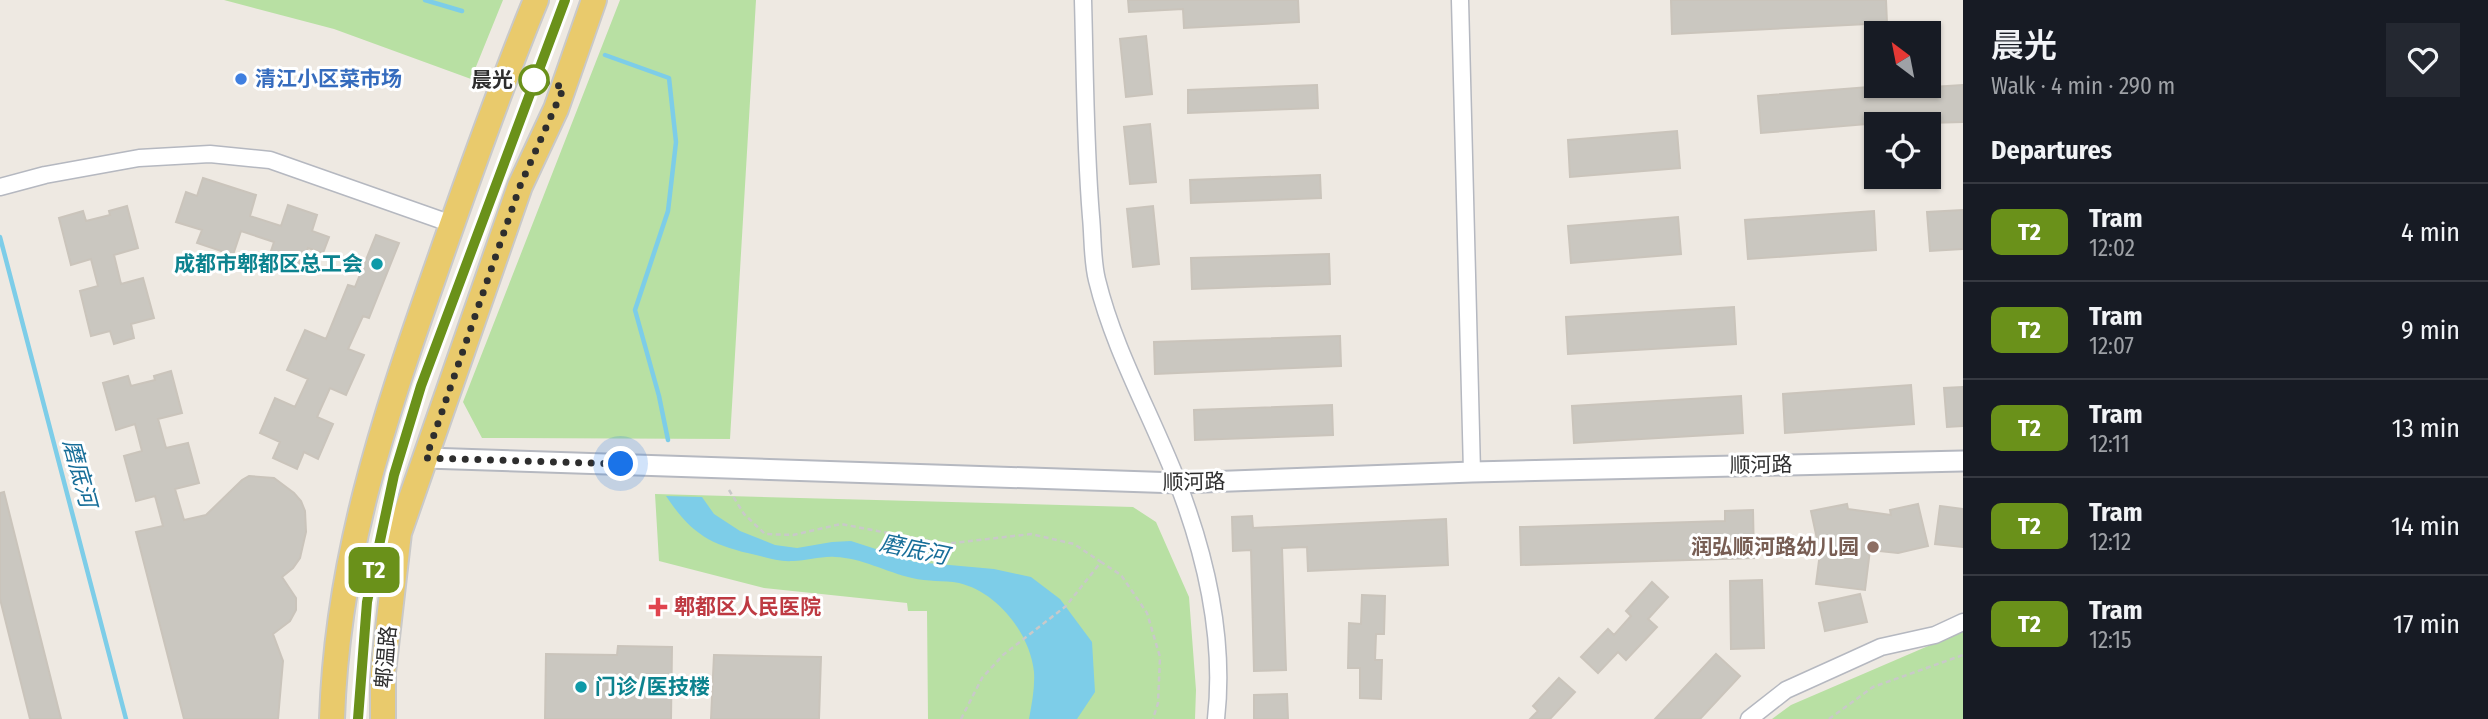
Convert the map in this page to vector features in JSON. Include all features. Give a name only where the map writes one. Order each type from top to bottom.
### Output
[{"type":"main road","points":[[332,719],[341,616],[355,527],[376,448],[492,108],[536,0]]},
{"type":"main road","name":"郫温路","points":[[383,719],[383,673],[400,533],[520,186],[556,108],[594,0]]},
{"type":"street","points":[[1083,0],[1088,188],[1096,276],[1110,324],[1178,483],[1203,563],[1216,623],[1219,694],[1216,719]]},
{"type":"street","points":[[1460,0],[1472,472]]},
{"type":"street","points":[[0,187],[139,158],[210,154],[270,160],[452,224]]},
{"type":"street","name":"顺河路","points":[[426,458],[1178,483],[1472,472],[1963,461]]},
{"type":"street","points":[[1749,719],[1786,690],[1881,647],[1935,635],[1963,622]]},
{"type":"path","points":[[729,490],[744,514],[765,534],[793,535],[841,524],[946,544],[1031,534],[1074,544],[1121,575],[1147,613],[1160,657],[1158,703],[1153,719]]},
{"type":"path","points":[[961,719],[982,678],[1003,655],[1066,606],[1101,562]]},
{"type":"path","points":[[1829,719],[1873,687],[1963,655]]},
{"type":"green space","points":[[224,0],[503,0],[471,79],[334,29]]},
{"type":"green space","points":[[620,0],[756,0],[730,439],[482,438],[463,402]]},
{"type":"green space","points":[[655,494],[1133,507],[1156,522],[1189,597],[1196,690],[1195,719],[928,719],[927,611],[908,611],[907,603],[764,588],[659,561]]},
{"type":"green space","points":[[1963,631],[1963,719],[1772,719],[1791,705]]},
{"type":"water","points":[[666,496],[702,497],[714,514],[740,531],[775,545],[797,548],[851,541],[916,562],[994,569],[1031,577],[1060,599],[1092,642],[1095,692],[1077,719],[1029,719],[1034,683],[1031,657],[1019,629],[986,595],[959,583],[912,578],[845,558],[784,561],[727,547],[694,529]]},
{"type":"building","points":[[1128,0],[1298,0],[1299,22],[1184,28],[1183,9],[1129,12]]},
{"type":"building","points":[[1671,0],[1886,0],[1887,21],[1672,34]]},
{"type":"building","points":[[1146,36],[1152,94],[1126,97],[1120,39]]},
{"type":"building","points":[[1317,85],[1318,108],[1188,113],[1188,90]]},
{"type":"building","points":[[1963,85],[1963,122],[1941,123],[1941,112],[1864,112],[1864,124],[1761,133],[1758,96],[1864,87],[1864,98],[1941,98],[1941,86]]},
{"type":"building","points":[[1150,124],[1156,182],[1130,184],[1124,127]]},
{"type":"building","points":[[1677,131],[1680,168],[1570,177],[1568,140]]},
{"type":"building","points":[[1320,175],[1321,198],[1191,203],[1190,180]]},
{"type":"building","points":[[203,178],[256,195],[250,216],[281,226],[288,205],[317,215],[312,231],[329,237],[323,253],[308,248],[301,268],[269,257],[274,242],[241,231],[233,255],[197,243],[202,230],[176,222],[186,192],[197,196]]},
{"type":"building","points":[[127,206],[138,248],[114,255],[121,284],[143,278],[154,318],[131,324],[134,338],[114,344],[110,331],[91,336],[80,291],[98,286],[91,259],[71,265],[59,218],[83,211],[86,221],[110,215],[109,211]]},
{"type":"building","points":[[1153,206],[1159,264],[1133,267],[1127,209]]},
{"type":"building","points":[[1963,210],[1963,249],[1930,251],[1927,212]]},
{"type":"building","points":[[1874,211],[1876,250],[1748,259],[1745,220]]},
{"type":"building","points":[[1678,217],[1681,254],[1571,263],[1568,226]]},
{"type":"building","points":[[376,235],[399,243],[369,318],[363,316],[348,349],[364,355],[346,395],[330,388],[317,417],[333,424],[318,459],[304,452],[297,469],[273,458],[280,442],[260,433],[275,398],[295,407],[308,379],[287,370],[305,330],[326,339],[348,285],[355,287]]},
{"type":"building","points":[[1329,254],[1330,284],[1192,289],[1191,258]]},
{"type":"building","points":[[1734,307],[1736,344],[1568,354],[1566,317]]},
{"type":"building","points":[[1340,336],[1341,366],[1155,374],[1154,342]]},
{"type":"building","points":[[171,371],[182,413],[158,419],[166,448],[188,443],[199,483],[175,489],[184,520],[206,515],[249,476],[274,478],[294,493],[305,511],[306,532],[300,558],[282,577],[296,598],[296,610],[290,621],[273,634],[283,661],[278,719],[184,719],[136,532],[163,526],[155,496],[136,501],[124,456],[142,451],[135,424],[116,430],[103,383],[128,376],[131,386],[155,380],[154,376]]},
{"type":"building","points":[[1911,385],[1914,424],[1785,433],[1783,394]]},
{"type":"building","points":[[1963,387],[1963,426],[1947,427],[1944,388]]},
{"type":"building","points":[[1741,396],[1743,433],[1574,443],[1572,406]]},
{"type":"building","points":[[1332,405],[1333,435],[1195,440],[1194,410]]},
{"type":"building","points":[[4,492],[61,719],[30,719],[0,599],[0,493]]},
{"type":"building","points":[[1847,504],[1848,509],[1891,515],[1890,510],[1918,504],[1928,546],[1898,553],[1870,550],[1865,590],[1816,584],[1820,553],[1811,511]]},
{"type":"building","points":[[1940,506],[1963,509],[1963,547],[1935,544]]},
{"type":"building","points":[[1753,510],[1754,558],[1521,565],[1520,527],[1725,521],[1725,511]]},
{"type":"building","points":[[1252,516],[1253,528],[1446,519],[1448,565],[1308,571],[1307,547],[1282,548],[1286,670],[1254,671],[1251,550],[1233,551],[1232,517]]},
{"type":"building","points":[[1762,580],[1764,648],[1731,649],[1730,581]]},
{"type":"building","points":[[1652,582],[1668,597],[1648,619],[1657,627],[1626,660],[1618,652],[1598,673],[1581,657],[1608,629],[1614,635],[1631,616],[1626,611]]},
{"type":"building","points":[[1860,594],[1867,622],[1825,631],[1819,603]]},
{"type":"building","points":[[1362,595],[1385,596],[1384,634],[1376,634],[1375,660],[1382,660],[1381,699],[1360,698],[1360,668],[1348,668],[1349,623],[1361,624]]},
{"type":"building","points":[[618,646],[672,647],[671,719],[545,719],[546,654],[617,655]]},
{"type":"building","points":[[1716,654],[1740,676],[1700,719],[1655,719]]},
{"type":"building","points":[[714,655],[821,657],[819,719],[711,719]]},
{"type":"building","points":[[1559,678],[1575,692],[1550,719],[1530,719],[1538,711],[1533,706]]},
{"type":"building","points":[[1287,694],[1288,719],[1254,719],[1254,695]]},
{"type":"waterway","name":"磨底河","points":[[425,0],[462,11]]},
{"type":"waterway","name":"磨底河","points":[[605,55],[669,78],[676,142],[668,211],[635,310],[659,396],[668,440]]},
{"type":"waterway","name":"磨底河","points":[[0,237],[126,719]]},
{"type":"tram line","points":[[358,719],[367,602],[394,475],[421,386],[565,0]]},
{"type":"tram line","name":"T2","points":[[358,719],[367,602],[394,475],[421,386],[565,0]]},
{"type":"place","name":"清江小区菜市场","points":[[241,79]]},
{"type":"place","name":"晨光","points":[[534,80]]},
{"type":"place","name":"成都市郫都区总工会","points":[[377,264]]},
{"type":"place","name":"润弘顺河路幼儿园","points":[[1873,547]]},
{"type":"place","name":"郫都区人民医院","points":[[658,607]]},
{"type":"place","name":"门诊/医技楼","points":[[581,687]]},
{"type":"route","points":[[534,80],[564,87],[520,186],[426,458],[621,464]]}]
